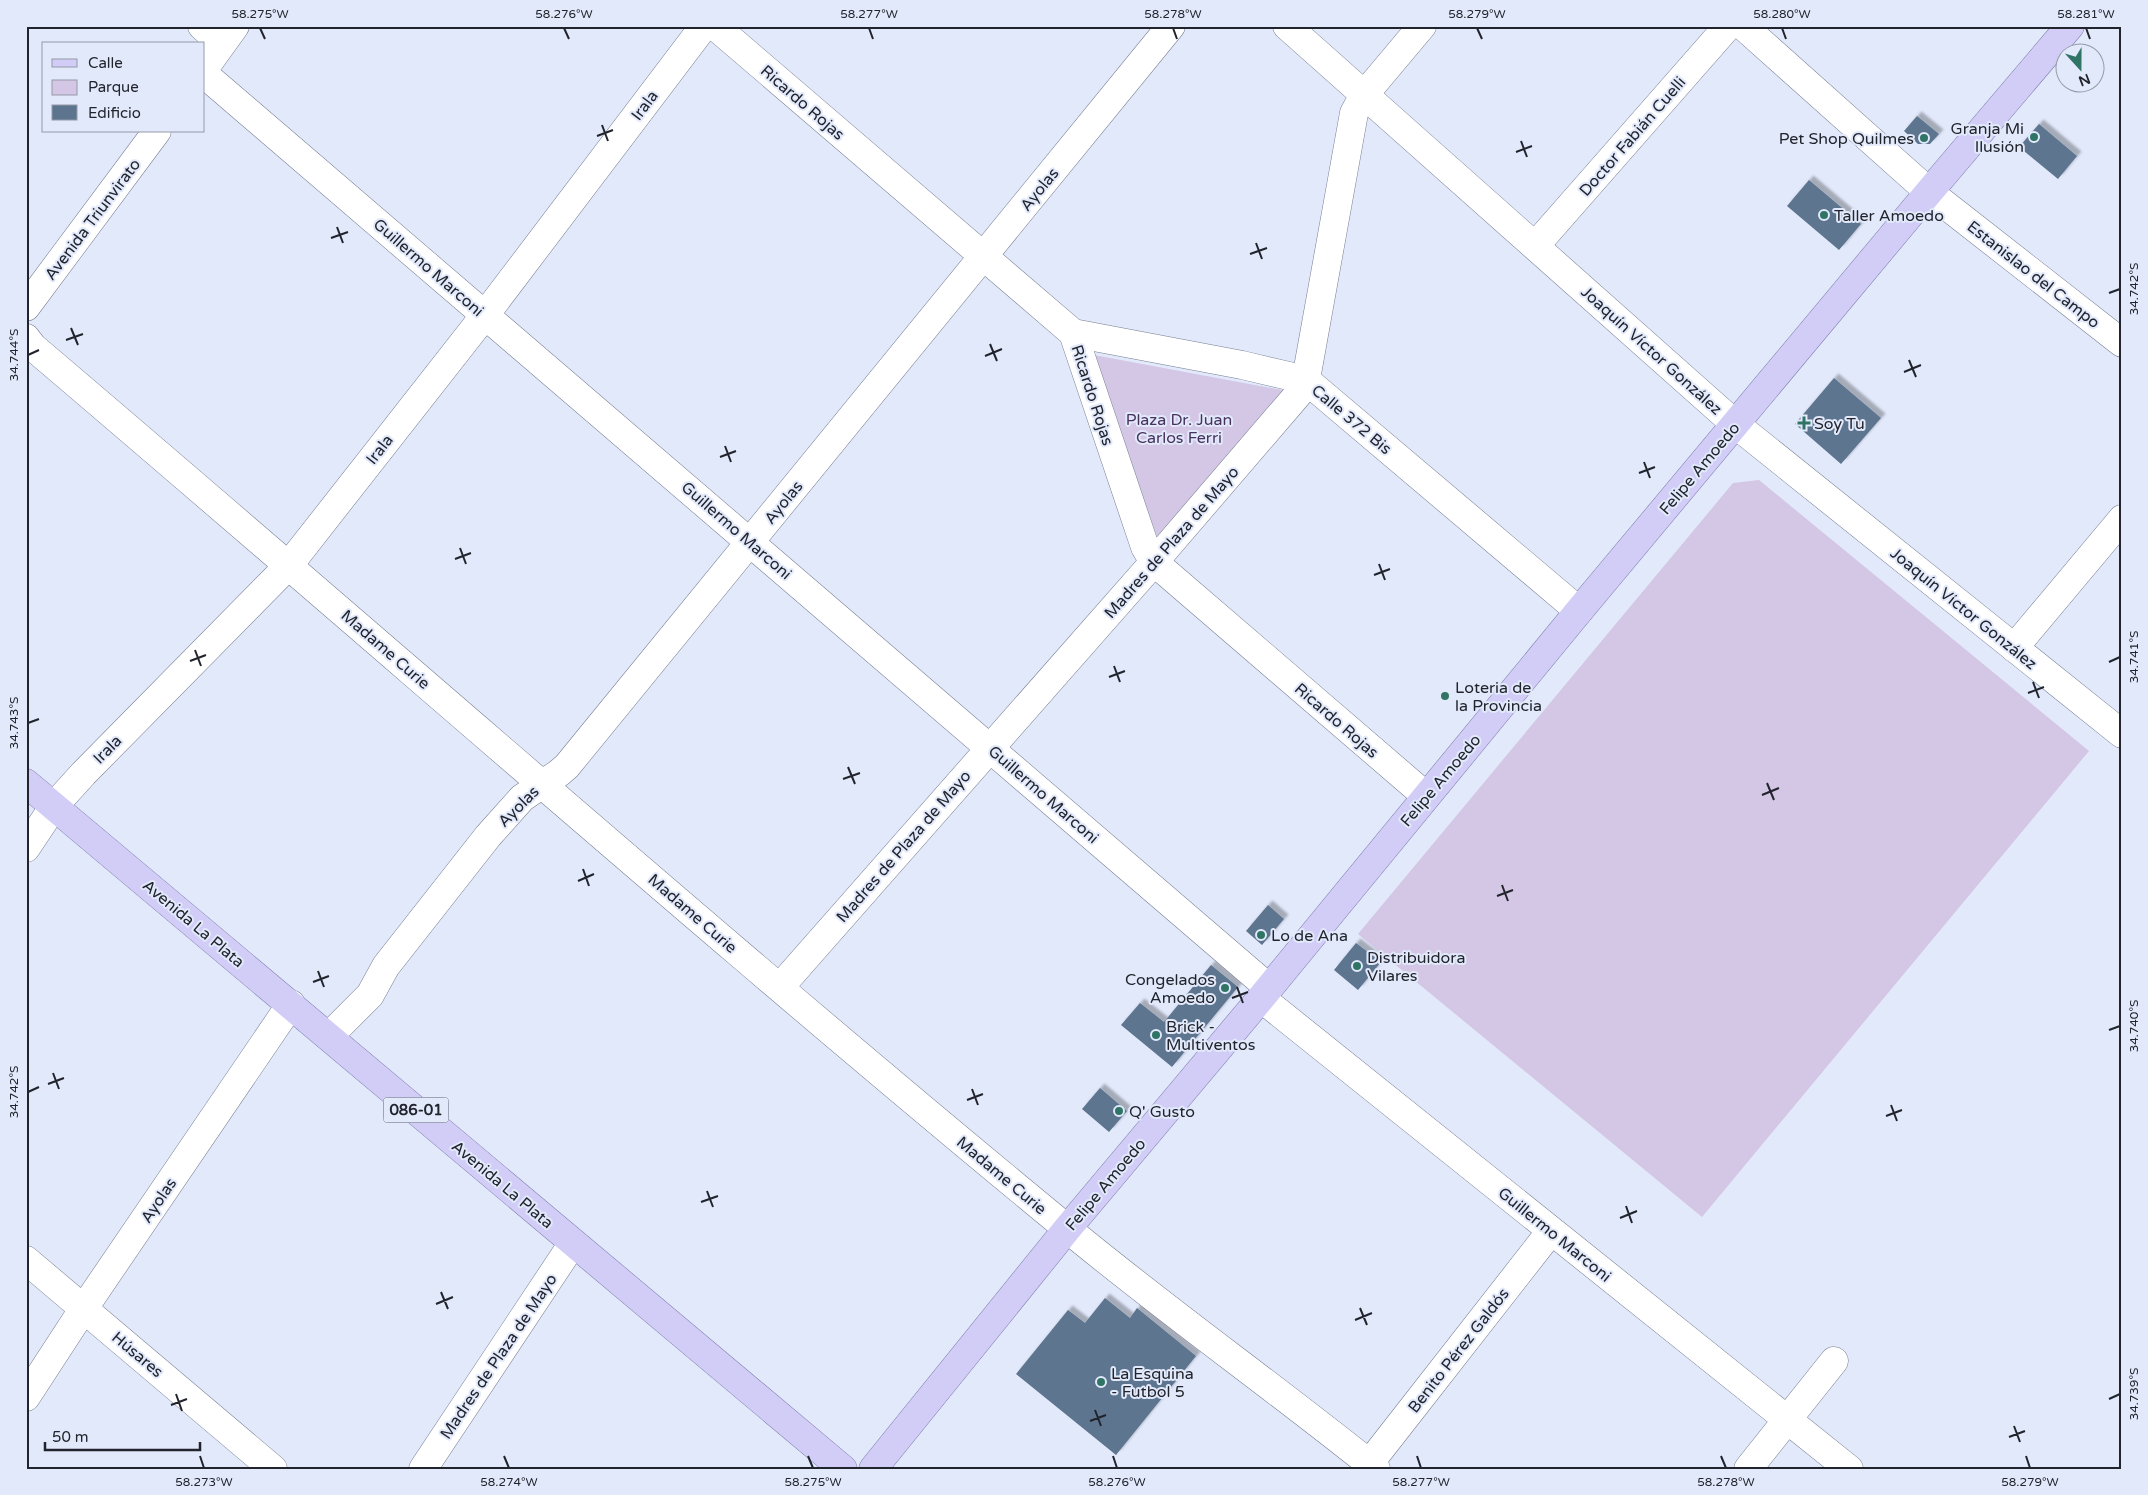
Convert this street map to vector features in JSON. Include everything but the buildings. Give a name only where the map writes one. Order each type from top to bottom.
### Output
[{"type":"main road","name":"Felipe Amoedo","points":[[873,1469],[1067,1229],[1265,993],[1579,611],[1928,192],[2070,26]]},
{"type":"main road","name":"Avenida La Plata","points":[[26,783],[843,1469]]},
{"type":"street","points":[[202,26],[229,35],[205,68]]},
{"type":"street","name":"Irala","points":[[26,848],[54,806],[84,773],[289,565],[485,315],[704,26]]},
{"type":"street","name":"Ricardo Rojas","points":[[714,26],[1073,333],[1145,547],[1154,562],[1426,796]]},
{"type":"street","name":"Ayolas","points":[[329,1036],[370,994],[386,966],[488,836],[522,798],[541,783],[559,773],[566,766],[984,258],[1171,26]]},
{"type":"street","name":"Joaquín Víctor González","points":[[1287,26],[1735,424],[2122,734]]},
{"type":"street","name":"Madres de Plaza de Mayo","points":[[780,987],[1154,562],[1300,392],[1306,380],[1354,113],[1364,94],[1422,26]]},
{"type":"street","name":"Doctor Fabián Cuelli","points":[[1535,246],[1728,26]]},
{"type":"street","name":"Estanislao del Campo","points":[[1743,26],[1928,192],[2122,342]]},
{"type":"street","name":"Guillermo Marconi","points":[[205,75],[990,747],[1265,993],[1551,1232],[1849,1469]]},
{"type":"street","name":"Avenida Triunvirato","points":[[26,307],[156,132]]},
{"type":"street","name":"Calle 372 Bis","points":[[1073,333],[1242,365],[1306,380],[1579,611]]},
{"type":"street","name":"Madame Curie","points":[[26,338],[33,347],[541,783],[1067,1229],[1370,1467]]},
{"type":"street","points":[[2014,648],[2122,519]]},
{"type":"street","name":"Ayolas","points":[[26,1397],[84,1308],[291,1004]]},
{"type":"street","name":"Benito Pérez Galdós","points":[[1370,1467],[1551,1232]]},
{"type":"street","name":"Madres de Plaza de Mayo","points":[[423,1469],[573,1243]]},
{"type":"street","name":"Húsares","points":[[26,1260],[273,1469]]},
{"type":"street","points":[[1748,1469],[1834,1360]]},
{"type":"green space","name":"Plaza Dr. Juan Carlos Ferri","points":[[1094,355],[1287,391],[1158,540]]},
{"type":"green space","points":[[1759,480],[2089,751],[1702,1217],[1358,934],[1733,483]]},
{"type":"place","name":"Granja Mi Ilusión","points":[[2034,137]]},
{"type":"place","name":"Pet Shop Quilmes","points":[[1924,138]]},
{"type":"place","name":"Taller Amoedo","points":[[1824,215]]},
{"type":"place","name":"Soy Tu","points":[[1804,423]]},
{"type":"place","name":"Loteria de la Provincia","points":[[1445,696]]},
{"type":"place","name":"Lo de Ana","points":[[1261,935]]},
{"type":"place","name":"Distribuidora Vilares","points":[[1357,966]]},
{"type":"place","name":"Congelados Amoedo","points":[[1225,988]]},
{"type":"place","name":"Brick - Multiventos","points":[[1156,1035]]},
{"type":"place","name":"Q' Gusto","points":[[1119,1111]]},
{"type":"place","name":"La Esquina - Futbol 5","points":[[1101,1382]]}]
